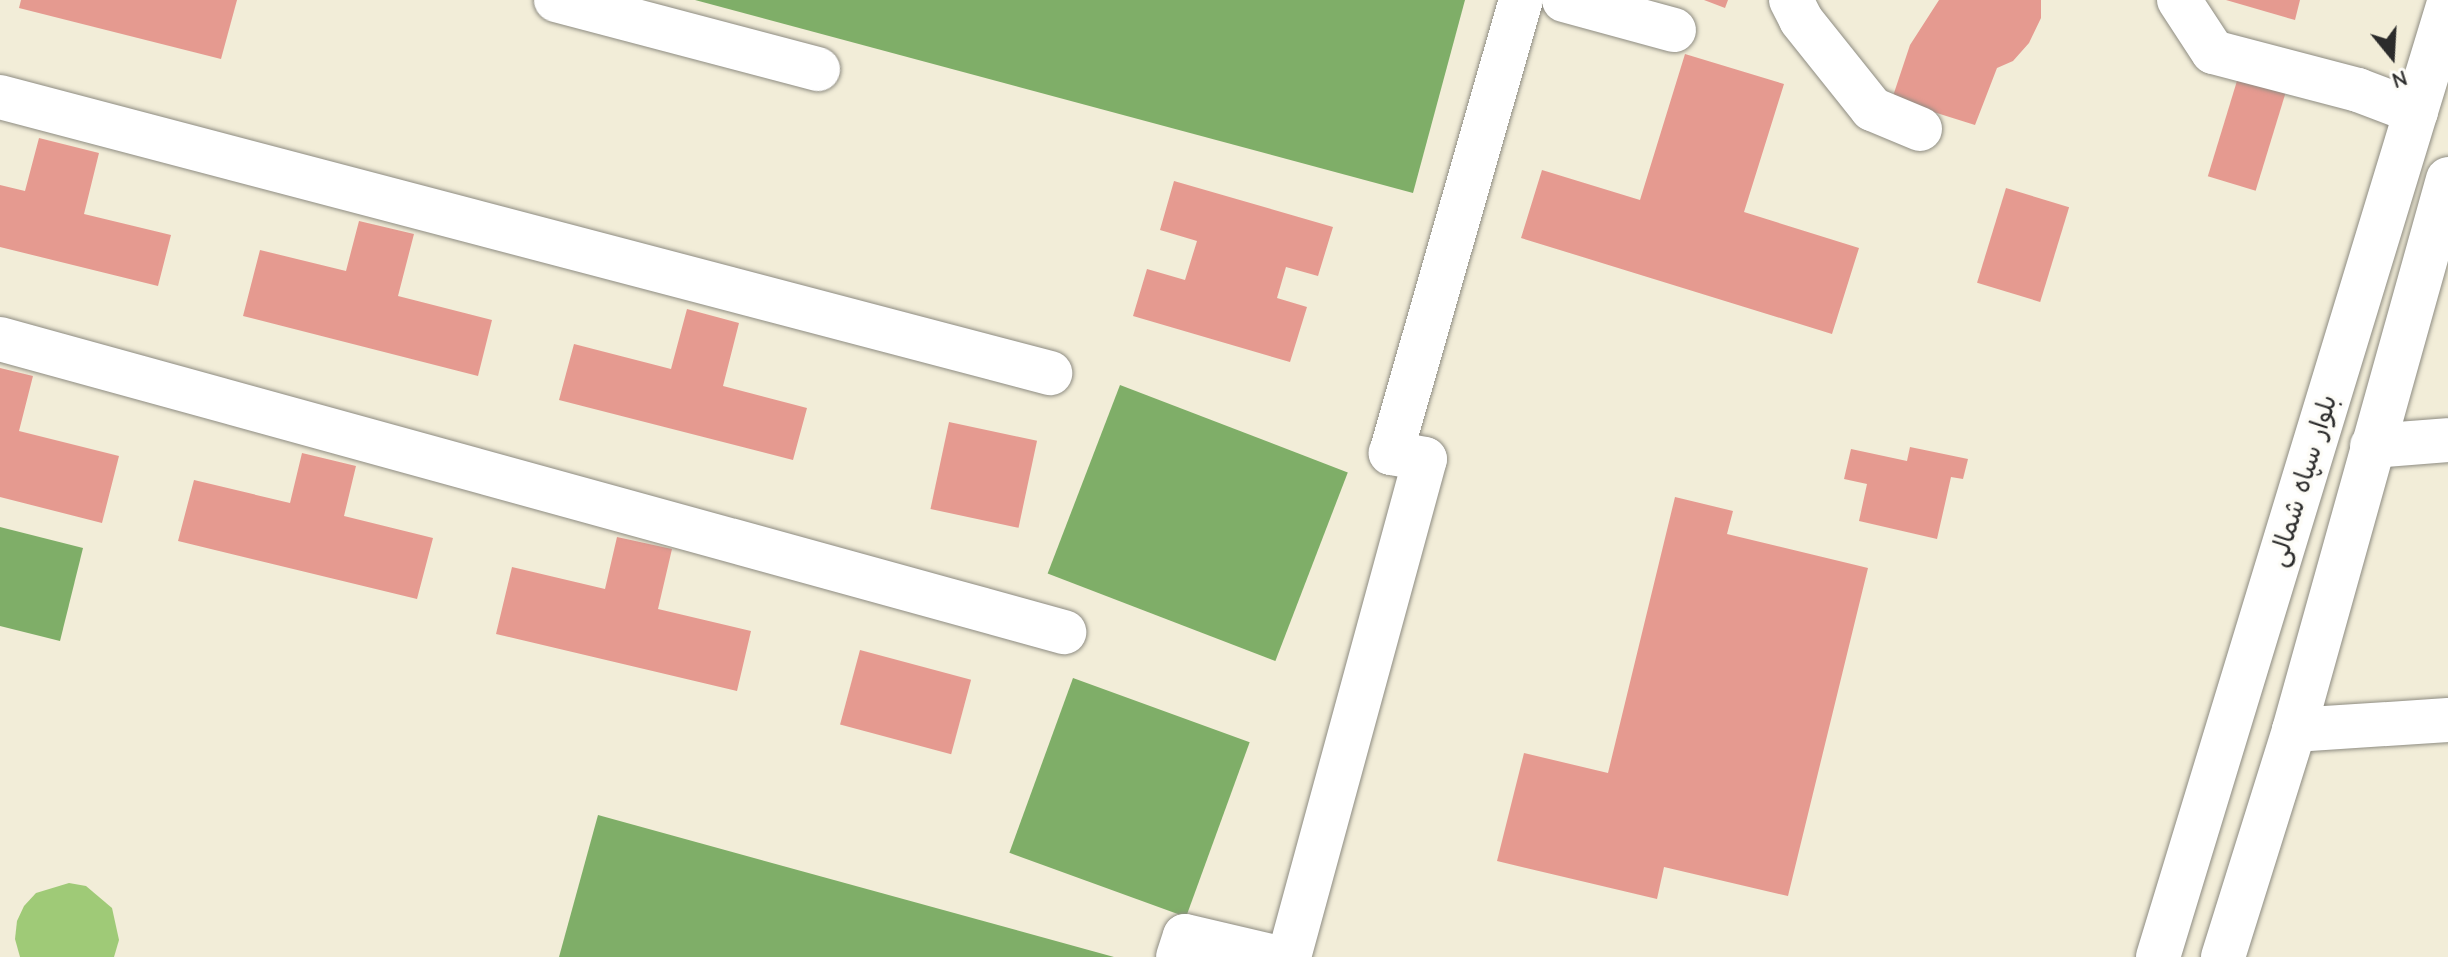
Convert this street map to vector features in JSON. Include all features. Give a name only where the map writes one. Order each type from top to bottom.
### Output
[{"type":"main road","points":[[556,0],[818,69]]},
{"type":"main road","points":[[1289,957],[1425,459],[1391,453],[1521,0]]},
{"type":"main road","points":[[1564,0],[1674,30]]},
{"type":"main road","points":[[1791,0],[1801,20],[1872,109],[1920,129]]},
{"type":"main road","points":[[2179,0],[2213,52],[2358,90],[2416,112]]},
{"type":"main road","name":"بلوار سپاه شمالی","points":[[2158,957],[2448,6]]},
{"type":"main road","points":[[0,97],[1050,373]]},
{"type":"main road","name":"بلوار سپاه شمالی","points":[[2223,957],[2294,730],[2448,179]]},
{"type":"main road","points":[[0,339],[1064,632]]},
{"type":"main road","points":[[2372,446],[2448,440]]},
{"type":"main road","points":[[2282,551],[2339,566]]},
{"type":"main road","points":[[2294,730],[2448,720]]},
{"type":"main road","points":[[1178,957],[1185,936],[1275,957]]},
{"type":"green space","points":[[695,0],[1465,0],[1413,193]]},
{"type":"green space","points":[[1120,385],[1348,472],[1275,661],[1048,574]]},
{"type":"green space","points":[[0,527],[83,548],[60,641],[0,626]]},
{"type":"green space","points":[[1073,678],[1250,742],[1186,917],[1009,853]]},
{"type":"green space","points":[[598,815],[1114,957],[559,957]]},
{"type":"green space","points":[[69,883],[86,886],[112,908],[119,940],[114,957],[20,957],[15,939],[17,921],[24,906],[36,893]]},
{"type":"building","points":[[21,0],[237,0],[221,59],[19,8]]},
{"type":"building","points":[[1704,0],[1728,0],[1725,8]]},
{"type":"building","points":[[1939,0],[2041,0],[2041,18],[2029,43],[2013,61],[1997,68],[1975,125],[1892,99],[1910,45]]},
{"type":"building","points":[[2226,0],[2300,0],[2295,20]]},
{"type":"building","points":[[1685,54],[1784,84],[1744,212],[1859,248],[1832,334],[1521,238],[1542,170],[1640,200]]},
{"type":"building","points":[[2240,71],[2288,86],[2256,191],[2208,176]]},
{"type":"building","points":[[39,138],[99,153],[84,214],[171,235],[158,286],[0,247],[0,185],[25,191]]},
{"type":"building","points":[[1174,181],[1333,227],[1318,276],[1286,267],[1277,298],[1307,307],[1290,362],[1133,316],[1147,269],[1185,280],[1197,241],[1160,230]]},
{"type":"building","points":[[2006,188],[2069,207],[2040,302],[1977,283]]},
{"type":"building","points":[[359,221],[414,234],[398,296],[492,320],[478,376],[243,316],[260,250],[346,271]]},
{"type":"building","points":[[687,309],[739,323],[723,386],[807,408],[793,460],[559,400],[574,344],[671,369]]},
{"type":"building","points":[[0,368],[33,376],[19,431],[119,456],[102,523],[0,497]]},
{"type":"building","points":[[949,422],[1037,441],[1019,528],[930,509]]},
{"type":"building","points":[[1910,447],[1968,459],[1963,479],[1951,477],[1937,539],[1859,521],[1867,484],[1844,479],[1851,449],[1907,461]]},
{"type":"building","points":[[302,453],[356,466],[344,516],[433,538],[417,599],[178,541],[194,480],[290,503]]},
{"type":"building","points":[[1675,497],[1733,511],[1727,534],[1868,568],[1788,896],[1664,867],[1657,899],[1497,861],[1524,753],[1608,773]]},
{"type":"building","points":[[617,537],[672,549],[658,609],[751,631],[737,691],[496,634],[512,567],[605,589]]},
{"type":"building","points":[[860,650],[971,680],[951,754],[840,724]]}]
